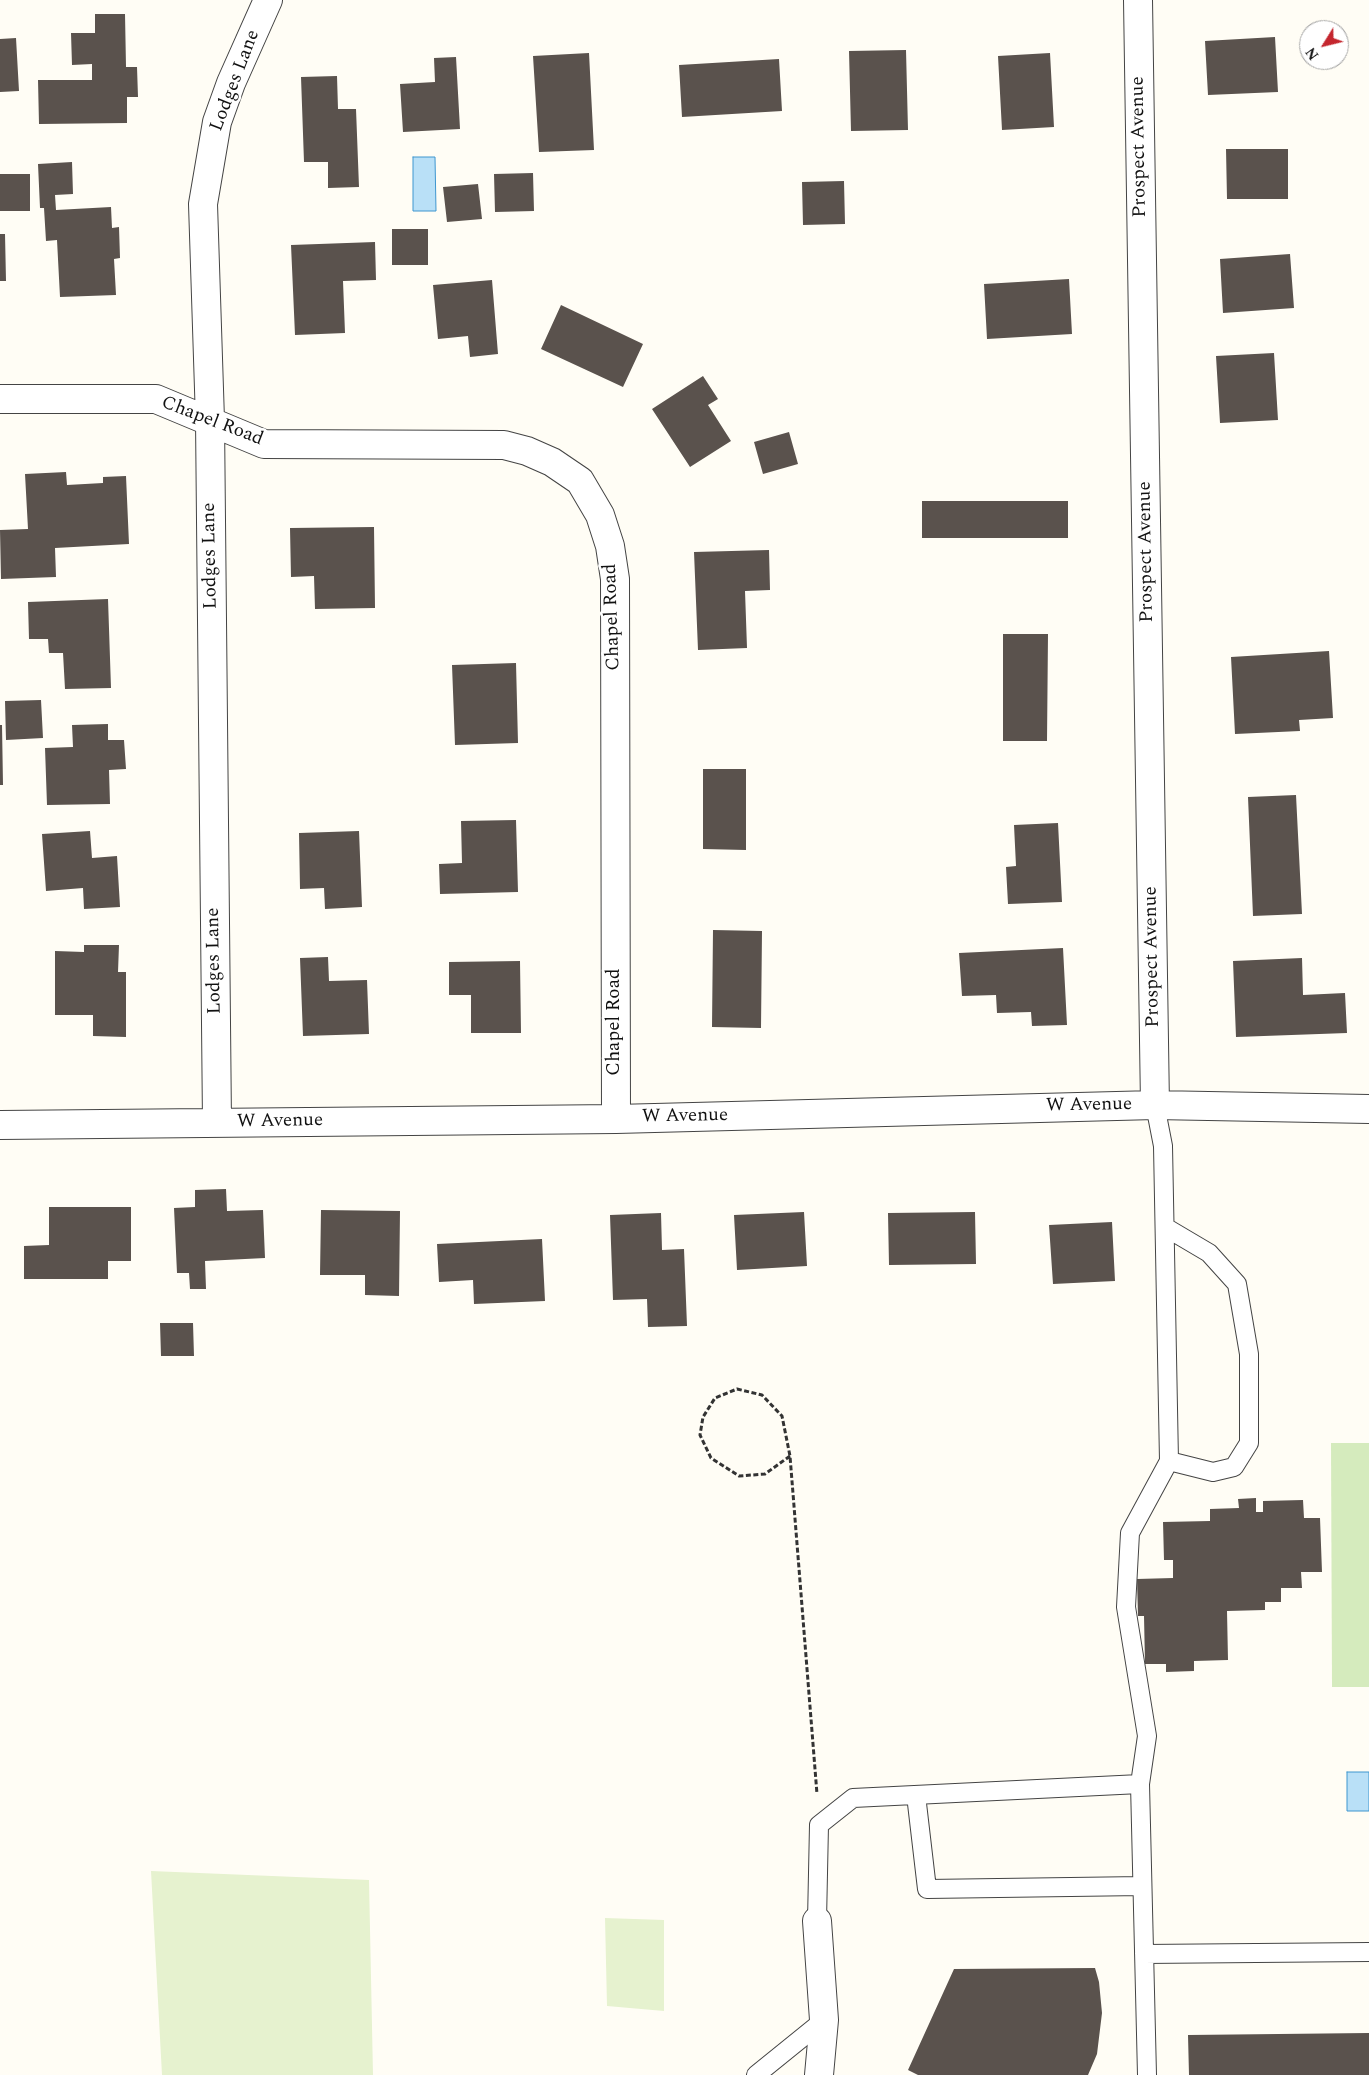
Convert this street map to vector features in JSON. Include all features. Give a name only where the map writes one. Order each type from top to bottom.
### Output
[{"type":"street","name":"Lodges Lane","points":[[217,1123],[210,420],[203,204],[216,122],[268,0]]},
{"type":"street","name":"Prospect Avenue","points":[[1138,0],[1155,1105]]},
{"type":"street","name":"Chapel Road","points":[[0,400],[156,399],[264,444],[504,445],[552,462],[580,481],[600,515],[610,546],[615,579],[616,1119]]},
{"type":"street","name":"W Avenue","points":[[0,1126],[616,1119],[1155,1105],[1369,1109]]},
{"type":"street","points":[[817,1921],[824,2020],[819,2075]]},
{"type":"lane","points":[[1147,2075],[1140,1784],[1147,1736],[1126,1606],[1130,1533],[1169,1461],[1163,1146],[1155,1105]]},
{"type":"lane","points":[[1165,1227],[1209,1253],[1236,1284],[1249,1354],[1249,1443],[1234,1467],[1213,1472],[1169,1461]]},
{"type":"lane","points":[[817,1921],[819,1824],[852,1798],[1140,1784]]},
{"type":"lane","points":[[916,1794],[927,1889],[1142,1886]]},
{"type":"lane","points":[[1144,1954],[1369,1952]]},
{"type":"lane","points":[[756,2075],[824,2020]]},
{"type":"path","points":[[790,1456],[765,1474],[739,1476],[711,1458],[700,1435],[703,1417],[715,1398],[737,1389],[762,1395],[782,1416],[790,1456],[819,1824]]},
{"type":"green space","points":[[1331,1443],[1369,1443],[1369,1687],[1332,1687]]},
{"type":"green space","points":[[151,1871],[369,1880],[373,2075],[162,2075]]},
{"type":"green space","points":[[605,1918],[664,1920],[664,2011],[607,2006]]},
{"type":"water","points":[[413,157],[435,157],[436,211],[413,211]]},
{"type":"water","points":[[1347,1772],[1369,1772],[1369,1811],[1347,1811]]},
{"type":"building","points":[[95,14],[125,14],[126,67],[137,67],[138,97],[127,97],[127,123],[39,124],[38,80],[92,80],[92,64],[72,65],[71,33],[95,33]]},
{"type":"building","points":[[1275,37],[1278,92],[1208,95],[1205,41]]},
{"type":"building","points":[[16,38],[19,91],[0,92],[0,39]]},
{"type":"building","points":[[906,50],[908,130],[851,131],[849,51]]},
{"type":"building","points":[[589,53],[594,150],[539,152],[533,56]]},
{"type":"building","points":[[1050,53],[1054,127],[1002,130],[998,56]]},
{"type":"building","points":[[456,57],[460,129],[403,132],[400,84],[435,82],[434,58]]},
{"type":"building","points":[[779,59],[782,111],[682,117],[679,65]]},
{"type":"building","points":[[337,76],[338,109],[356,109],[359,187],[328,188],[328,162],[304,162],[301,77]]},
{"type":"building","points":[[1226,149],[1288,149],[1288,199],[1227,199]]},
{"type":"building","points":[[72,162],[73,194],[55,195],[56,210],[111,207],[112,228],[119,227],[120,258],[114,259],[116,295],[60,297],[57,240],[46,241],[44,208],[40,208],[38,164]]},
{"type":"building","points":[[533,173],[534,211],[495,212],[494,174]]},
{"type":"building","points":[[0,174],[30,174],[30,211],[0,211]]},
{"type":"building","points":[[844,181],[845,224],[803,225],[802,182]]},
{"type":"building","points":[[478,184],[482,219],[447,222],[443,187]]},
{"type":"building","points":[[392,229],[428,229],[428,265],[392,265]]},
{"type":"building","points":[[0,234],[5,234],[6,281],[0,281]]},
{"type":"building","points":[[375,242],[376,280],[343,281],[345,333],[295,335],[291,245]]},
{"type":"building","points":[[1290,254],[1294,308],[1223,313],[1220,259]]},
{"type":"building","points":[[1069,279],[1072,334],[987,339],[984,284]]},
{"type":"building","points":[[492,280],[498,354],[470,357],[468,336],[438,339],[433,285]]},
{"type":"building","points":[[561,305],[643,344],[623,387],[541,349]]},
{"type":"building","points":[[1274,353],[1278,420],[1220,423],[1216,356]]},
{"type":"building","points":[[703,376],[718,399],[708,405],[731,441],[690,467],[652,409]]},
{"type":"building","points":[[789,432],[798,464],[763,474],[754,442]]},
{"type":"building","points":[[66,472],[67,485],[103,483],[103,477],[126,476],[129,544],[55,548],[56,577],[1,579],[0,530],[28,529],[25,474]]},
{"type":"building","points":[[922,501],[1068,501],[1068,538],[922,538]]},
{"type":"building","points":[[374,527],[375,608],[315,609],[314,576],[291,577],[290,528]]},
{"type":"building","points":[[769,550],[770,590],[745,591],[747,648],[698,650],[694,552]]},
{"type":"building","points":[[108,599],[111,688],[65,689],[63,653],[49,653],[48,639],[29,639],[28,602]]},
{"type":"building","points":[[1003,634],[1048,634],[1047,741],[1003,741]]},
{"type":"building","points":[[1329,651],[1333,718],[1299,720],[1300,731],[1235,734],[1231,657]]},
{"type":"building","points":[[516,663],[518,743],[455,745],[452,665]]},
{"type":"building","points":[[41,700],[43,738],[6,740],[5,701]]},
{"type":"building","points":[[108,724],[108,740],[124,740],[126,769],[109,770],[110,804],[47,805],[45,748],[73,747],[72,725]]},
{"type":"building","points":[[0,725],[2,725],[3,785],[0,785]]},
{"type":"building","points":[[703,769],[746,769],[746,850],[703,849]]},
{"type":"building","points":[[1296,795],[1302,914],[1253,916],[1248,797]]},
{"type":"building","points":[[516,820],[518,892],[440,894],[439,864],[462,863],[461,821]]},
{"type":"building","points":[[1058,823],[1062,902],[1008,904],[1006,867],[1016,866],[1014,825]]},
{"type":"building","points":[[90,831],[92,858],[117,856],[120,907],[84,909],[83,888],[46,891],[42,834]]},
{"type":"building","points":[[359,831],[362,907],[325,909],[324,888],[300,889],[299,833]]},
{"type":"building","points":[[713,930],[762,931],[761,1028],[712,1027]]},
{"type":"building","points":[[84,945],[119,945],[118,972],[126,972],[126,1037],[93,1036],[93,1015],[55,1015],[55,951],[84,952]]},
{"type":"building","points":[[1063,948],[1067,1025],[1032,1026],[1031,1012],[997,1013],[996,995],[962,996],[959,953]]},
{"type":"building","points":[[328,957],[329,981],[367,980],[369,1034],[303,1036],[300,958]]},
{"type":"building","points":[[1302,958],[1303,995],[1345,993],[1347,1033],[1236,1037],[1233,961]]},
{"type":"building","points":[[520,961],[521,1033],[471,1033],[471,995],[449,995],[449,962]]},
{"type":"building","points":[[226,1189],[227,1211],[263,1210],[265,1258],[205,1261],[206,1289],[190,1289],[189,1273],[177,1273],[174,1208],[195,1207],[195,1190]]},
{"type":"building","points":[[49,1207],[131,1207],[131,1261],[108,1261],[108,1279],[24,1279],[24,1246],[49,1245]]},
{"type":"building","points":[[321,1210],[400,1211],[399,1296],[365,1295],[365,1275],[320,1275]]},
{"type":"building","points":[[804,1212],[807,1266],[737,1270],[734,1215]]},
{"type":"building","points":[[975,1212],[976,1264],[889,1265],[888,1213]]},
{"type":"building","points":[[661,1213],[662,1250],[684,1249],[687,1326],[648,1327],[647,1299],[613,1300],[610,1215]]},
{"type":"building","points":[[1112,1222],[1115,1281],[1053,1284],[1049,1225]]},
{"type":"building","points":[[542,1239],[545,1301],[474,1304],[473,1280],[439,1282],[437,1244]]},
{"type":"building","points":[[160,1323],[193,1323],[194,1356],[161,1356]]},
{"type":"building","points":[[1256,1498],[1256,1512],[1263,1512],[1263,1501],[1303,1500],[1304,1518],[1320,1518],[1322,1572],[1301,1572],[1302,1588],[1281,1588],[1281,1602],[1265,1602],[1265,1610],[1227,1611],[1228,1660],[1194,1661],[1194,1671],[1166,1672],[1166,1664],[1145,1664],[1144,1616],[1138,1616],[1137,1579],[1173,1578],[1173,1560],[1164,1560],[1163,1522],[1210,1521],[1210,1509],[1239,1508],[1238,1499]]},
{"type":"building","points":[[1095,1968],[1099,1982],[1102,2013],[1097,2054],[1088,2075],[918,2075],[908,2070],[954,1969]]},
{"type":"building","points":[[1369,2033],[1369,2075],[1189,2075],[1188,2035]]}]
